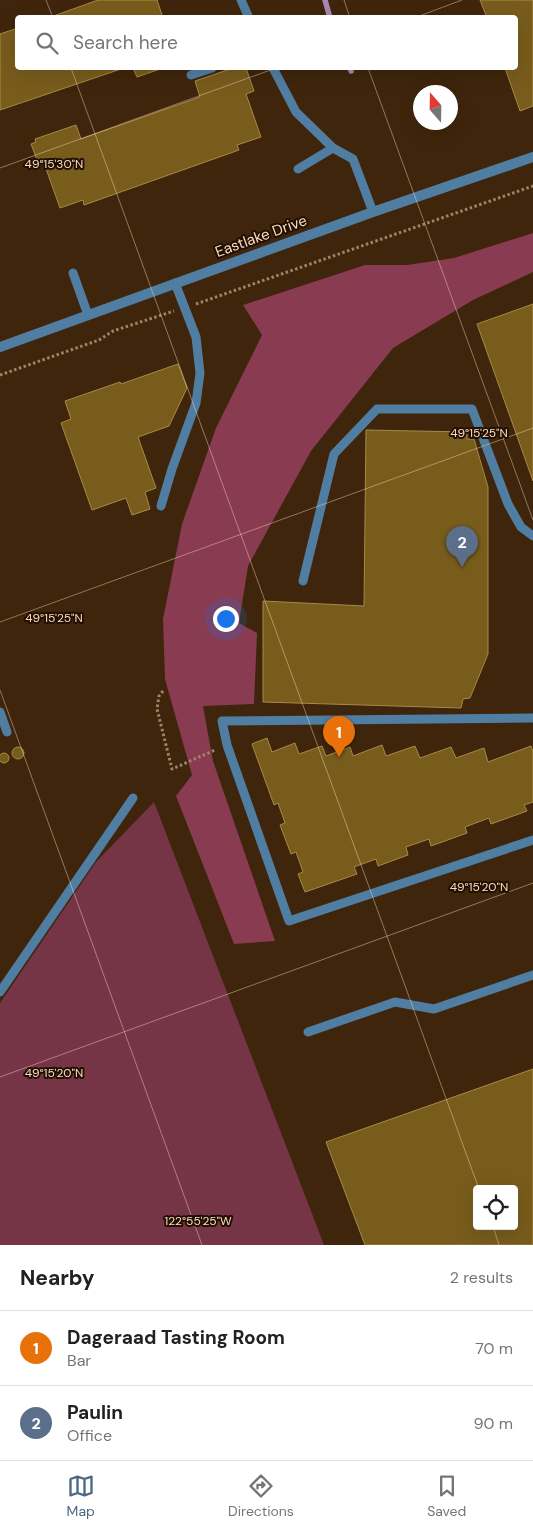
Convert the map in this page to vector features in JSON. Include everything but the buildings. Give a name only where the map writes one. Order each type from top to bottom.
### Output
[{"type":"street","name":"Eastlake Drive","points":[[0,347],[373,212],[533,157]]},
{"type":"lane","points":[[241,0],[248,15]]},
{"type":"lane","points":[[191,75],[206,70]]},
{"type":"lane","points":[[274,70],[296,112],[333,148],[353,159],[373,212]]},
{"type":"lane","points":[[298,169],[333,148]]},
{"type":"lane","points":[[73,273],[88,315]]},
{"type":"lane","points":[[161,506],[196,403],[200,373],[196,337],[175,283]]},
{"type":"lane","points":[[303,581],[334,454],[377,409],[472,409],[508,504],[521,527],[533,536]]},
{"type":"lane","points":[[0,712],[7,732]]},
{"type":"lane","points":[[533,718],[222,721],[227,745],[289,921],[533,840]]},
{"type":"lane","points":[[0,992],[133,798]]},
{"type":"lane","points":[[308,1032],[395,1002],[434,1009],[533,975]]},
{"type":"path","points":[[0,375],[99,340],[113,331],[185,308],[533,186]]},
{"type":"path","points":[[163,691],[159,696],[157,709],[172,769],[227,745]]},
{"type":"shaded area","points":[[533,233],[533,272],[473,300],[393,348],[311,451],[248,566],[239,623],[257,633],[254,704],[203,706],[213,761],[275,941],[234,944],[176,796],[192,775],[165,679],[163,619],[182,524],[216,428],[262,335],[243,305],[365,265],[407,265],[454,258]]},
{"type":"shaded area","points":[[154,802],[324,1245],[0,1245],[0,1003],[96,862]]},
{"type":"waterway","points":[[325,0],[329,15]]},
{"type":"place","name":"Paulin","points":[[462,567]]},
{"type":"place","name":"Dageraad Tasting Room","points":[[339,757]]}]
